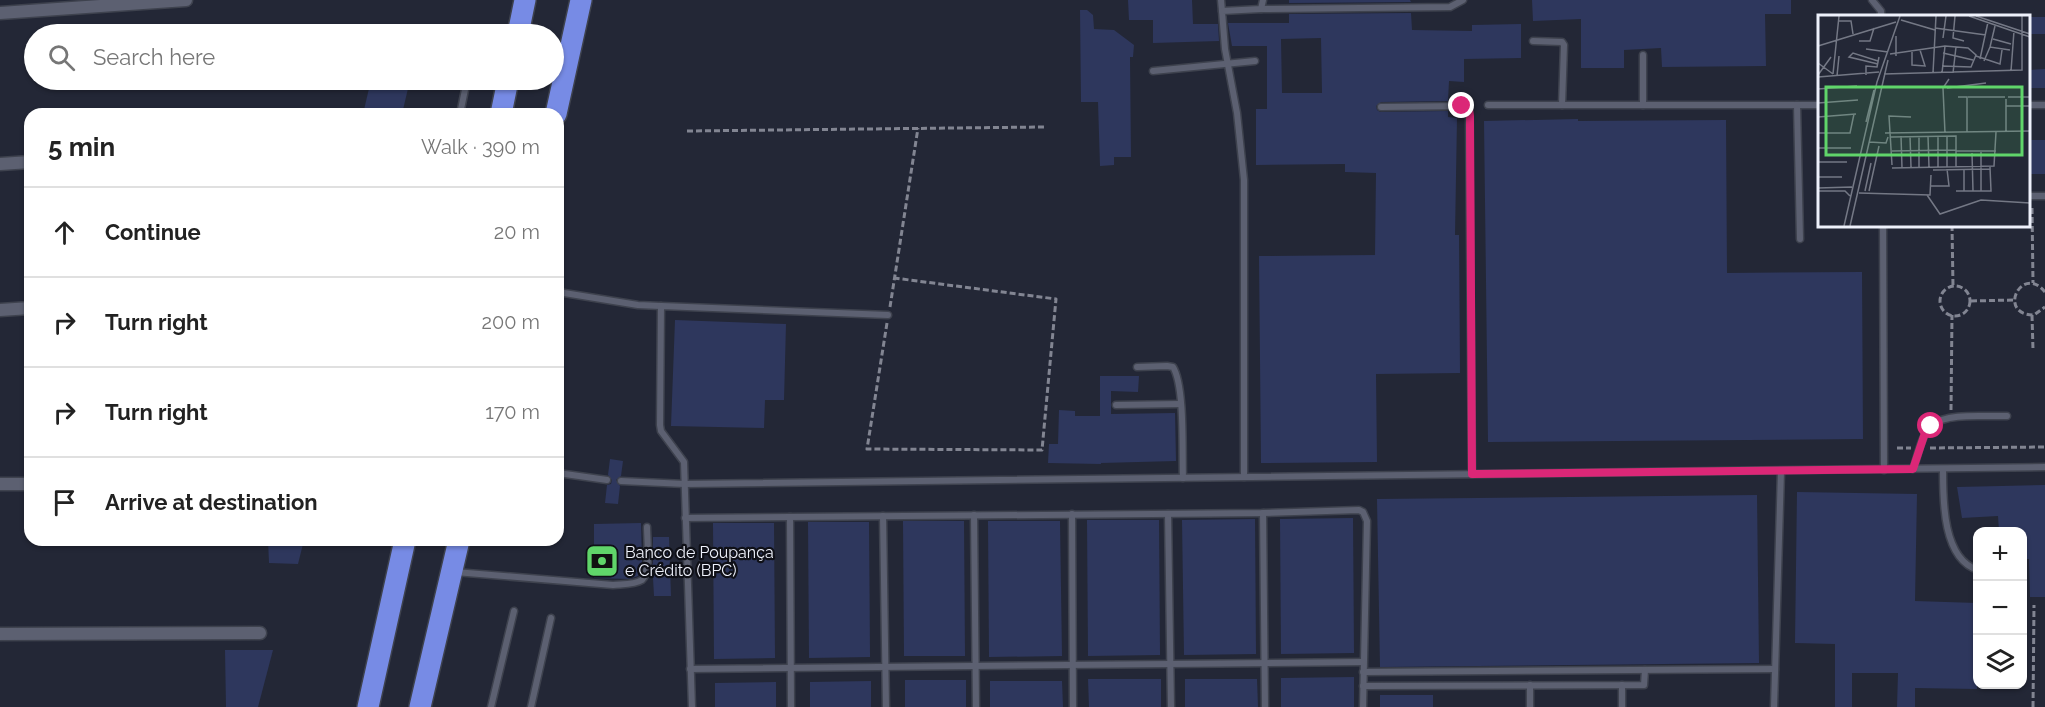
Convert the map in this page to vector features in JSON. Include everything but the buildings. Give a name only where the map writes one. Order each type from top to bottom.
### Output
[{"type":"highway","points":[[520,24],[525,0]]},
{"type":"highway","points":[[564,78],[581,0]]},
{"type":"highway","points":[[502,108],[506,90]]},
{"type":"highway","points":[[557,108],[561,90]]},
{"type":"highway","points":[[368,707],[404,546]]},
{"type":"highway","points":[[421,705],[458,546]]},
{"type":"street","points":[[0,13],[186,0]]},
{"type":"street","points":[[0,164],[24,162]]},
{"type":"street","points":[[0,310],[24,308]]},
{"type":"street","points":[[0,484],[24,484]]},
{"type":"street","points":[[0,634],[260,633]]},
{"type":"lane","points":[[1221,0],[1227,64],[1237,112],[1244,180],[1244,477]]},
{"type":"lane","points":[[1261,9],[1263,0]]},
{"type":"lane","points":[[1222,11],[1450,7],[1463,0]]},
{"type":"lane","points":[[1872,0],[1881,11],[1881,15]]},
{"type":"lane","points":[[1533,42],[1556,40],[1564,45],[1562,105]]},
{"type":"lane","points":[[1643,55],[1643,105]]},
{"type":"lane","points":[[1153,71],[1255,61]]},
{"type":"lane","points":[[460,108],[465,90]]},
{"type":"lane","points":[[1488,105],[1818,105]]},
{"type":"lane","points":[[1797,105],[1800,239]]},
{"type":"lane","points":[[1381,107],[1462,106],[1469,109],[1472,474]]},
{"type":"lane","points":[[1883,226],[1884,470]]},
{"type":"lane","points":[[564,293],[638,305],[888,315]]},
{"type":"lane","points":[[661,306],[660,425],[684,462],[692,707]]},
{"type":"lane","points":[[1137,367],[1167,366],[1173,367],[1177,373],[1183,478]]},
{"type":"lane","points":[[1116,405],[1180,404]]},
{"type":"lane","points":[[1913,469],[1924,436],[1931,426],[1944,419],[2007,416]]},
{"type":"lane","points":[[621,481],[684,484],[2045,467]]},
{"type":"lane","points":[[1943,469],[1943,501],[1949,537],[1958,556],[1973,568]]},
{"type":"lane","points":[[1774,707],[1781,471]]},
{"type":"lane","points":[[564,474],[607,480]]},
{"type":"lane","points":[[686,518],[1263,513],[1359,510],[1363,512],[1367,521],[1364,707]]},
{"type":"lane","points":[[1263,513],[1265,707]]},
{"type":"lane","points":[[1072,514],[1073,707]]},
{"type":"lane","points":[[1168,514],[1171,707]]},
{"type":"lane","points":[[974,515],[976,707]]},
{"type":"lane","points":[[883,516],[886,707]]},
{"type":"lane","points":[[790,517],[791,707]]},
{"type":"lane","points":[[452,572],[613,585],[633,583],[642,579],[647,572],[647,527]]},
{"type":"lane","points":[[491,707],[514,611]]},
{"type":"lane","points":[[531,707],[551,618]]},
{"type":"lane","points":[[690,669],[1364,662]]},
{"type":"lane","points":[[1364,672],[1775,669]]},
{"type":"lane","points":[[1364,686],[1645,685],[1645,670]]},
{"type":"lane","points":[[1622,685],[1622,707]]},
{"type":"lane","points":[[1530,686],[1530,707]]},
{"type":"path","points":[[687,131],[1044,127]]},
{"type":"path","points":[[894,278],[1056,299],[1042,450],[867,449],[888,315],[918,128]]},
{"type":"path","points":[[2032,208],[2033,284]]},
{"type":"path","points":[[1952,226],[1953,286]]},
{"type":"path","points":[[2045,292],[2040,286],[2023,285],[2019,288],[2015,300],[2020,311],[2032,315],[2039,314],[2045,307]]},
{"type":"path","points":[[1953,286],[1965,288],[1971,301],[1965,313],[1952,315],[1942,308],[1940,298],[1946,289],[1953,286]]},
{"type":"path","points":[[1971,301],[2015,300]]},
{"type":"path","points":[[1951,415],[1952,315]]},
{"type":"path","points":[[2032,315],[2033,350]]},
{"type":"path","points":[[1897,448],[2045,447]]},
{"type":"path","points":[[2033,707],[2034,605]]},
{"type":"place","name":"Banco de Poupança e Crédito (BPC)","points":[[602,561]]},
{"type":"route","points":[[1462,106],[1469,109],[1470,116],[1472,474],[1913,469],[1924,436],[1931,426]]}]
